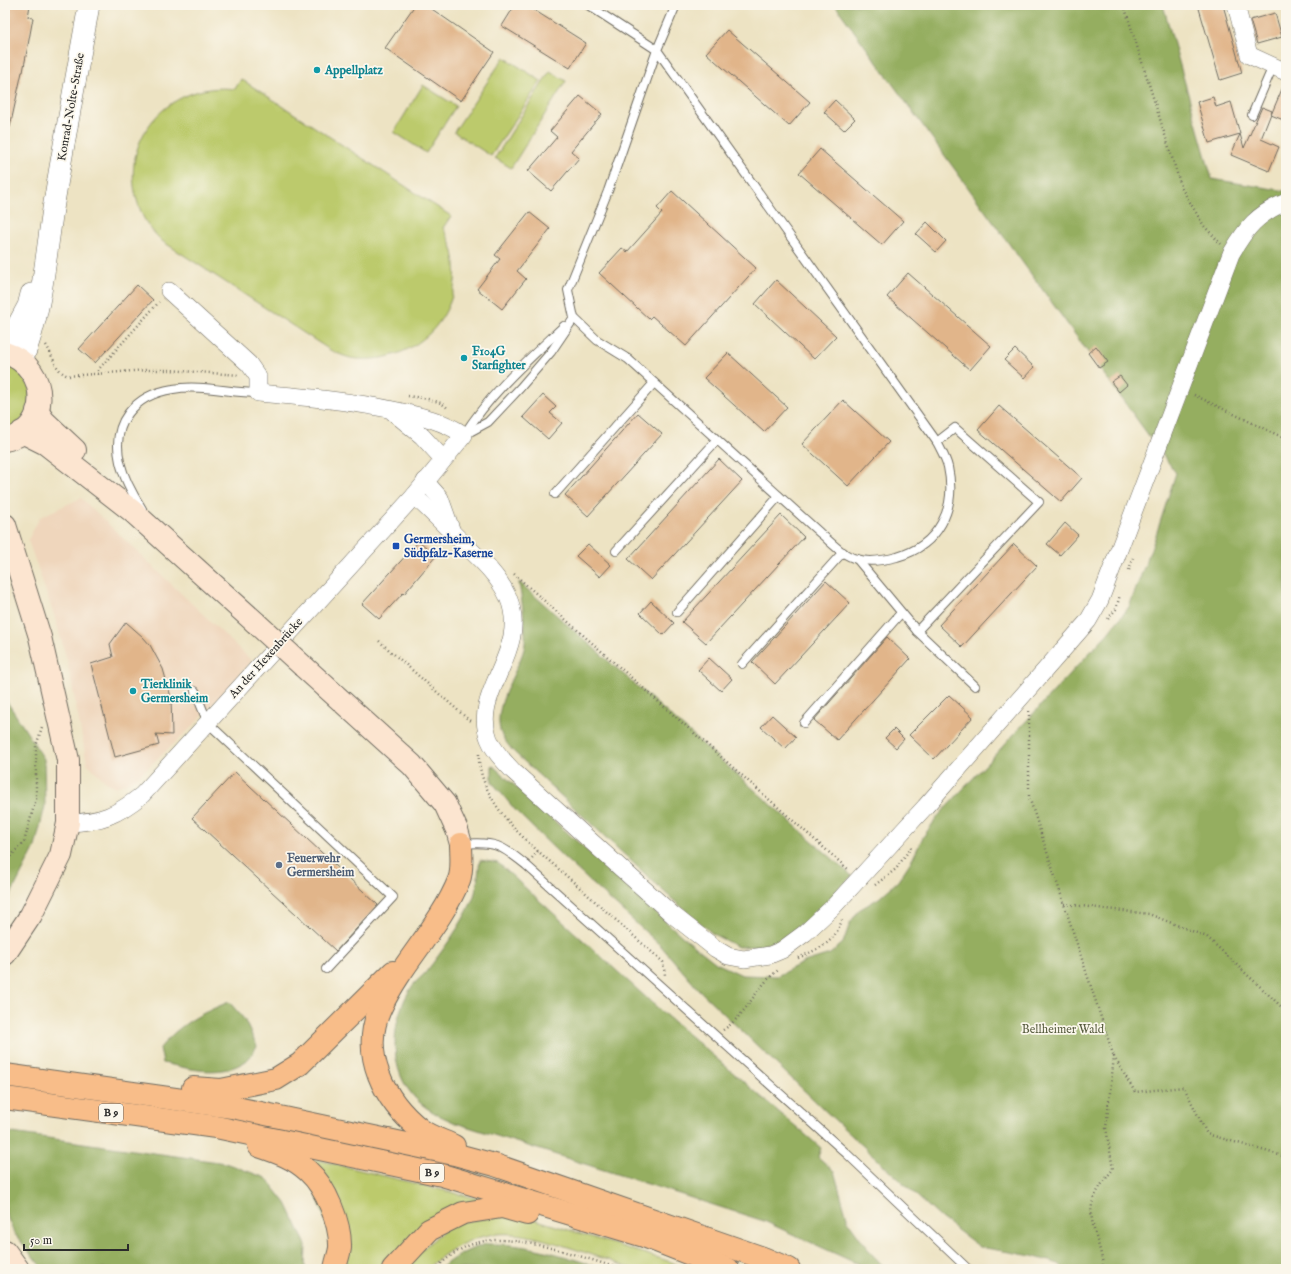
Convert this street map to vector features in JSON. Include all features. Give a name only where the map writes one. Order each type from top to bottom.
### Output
[{"type":"highway","name":"B 9","points":[[461,844],[460,878],[435,925],[412,956],[380,1008],[373,1034],[374,1060],[381,1084],[400,1111],[422,1130],[495,1165]]},
{"type":"highway","name":"B 9","points":[[112,1089],[172,1086],[221,1090],[276,1080],[300,1064],[367,996],[412,956]]},
{"type":"highway","name":"B 9","points":[[5,1075],[232,1107],[454,1154],[495,1165],[763,1258],[789,1269]]},
{"type":"highway","name":"B 9","points":[[5,1098],[216,1127],[442,1175],[644,1236],[728,1269]]},
{"type":"highway","name":"B 9","points":[[216,1127],[253,1145],[281,1153],[308,1171],[330,1202],[337,1225],[340,1249],[335,1269]]},
{"type":"highway","points":[[392,1269],[429,1230],[463,1213],[502,1207],[633,1243],[644,1236]]},
{"type":"main road","name":"B 9","points":[[10,439],[31,423],[37,411],[40,398],[38,384],[32,371],[11,354]]},
{"type":"main road","name":"B 9","points":[[37,411],[44,422],[88,462],[132,511]]},
{"type":"main road","name":"B 9","points":[[10,439],[46,444],[132,511],[412,765],[445,804],[457,830],[461,844]]},
{"type":"main road","points":[[5,525],[40,637],[68,760],[68,823],[61,855],[31,915],[5,954]]},
{"type":"main road","points":[[5,549],[29,601]]},
{"type":"main road","points":[[5,1251],[18,1269]]},
{"type":"street","name":"Konrad-Nolte-Straße","points":[[11,354],[32,336],[38,311],[53,209],[89,5]]},
{"type":"street","points":[[1236,5],[1250,55],[1279,69]]},
{"type":"street","points":[[414,496],[492,572],[508,598],[512,614],[512,632],[509,650],[486,706],[485,726],[496,752],[513,771],[674,915],[710,944],[728,956],[744,959],[758,958],[782,950],[805,933],[833,907],[925,807],[1088,621],[1100,600],[1231,254],[1244,232],[1252,222],[1261,215],[1286,202]]},
{"type":"street","points":[[169,292],[250,364],[255,388],[353,402],[426,417],[452,427],[464,435]]},
{"type":"street","points":[[390,409],[422,436],[443,459]]},
{"type":"street","name":"An der Hexenbrücke","points":[[68,823],[86,822],[123,810],[142,795],[414,496],[464,435]]},
{"type":"street","points":[[425,481],[440,498],[453,533]]},
{"type":"lane","points":[[588,5],[657,50],[937,442],[948,465],[951,486],[950,505],[941,525],[927,542],[911,553],[874,561],[857,560]]},
{"type":"lane","points":[[676,5],[657,50],[608,191],[568,290],[574,318],[597,340],[628,358],[654,384],[779,496],[843,552],[857,560],[917,631],[975,686]]},
{"type":"lane","points":[[1252,115],[1279,69]]},
{"type":"lane","points":[[464,435],[488,422],[551,352],[574,318]]},
{"type":"lane","points":[[464,435],[478,413],[504,382],[574,318]]},
{"type":"lane","points":[[555,494],[654,384]]},
{"type":"lane","points":[[154,531],[134,496],[120,464],[118,451],[120,428],[126,414],[142,399],[173,388],[255,388]]},
{"type":"lane","points":[[917,631],[1039,502],[955,428],[937,442]]},
{"type":"lane","points":[[616,552],[717,440]]},
{"type":"lane","points":[[677,612],[779,496]]},
{"type":"lane","points":[[742,664],[843,552]]},
{"type":"lane","points":[[804,723],[901,613]]},
{"type":"lane","points":[[194,691],[208,723],[393,897],[326,969]]},
{"type":"lane","points":[[461,844],[491,843],[503,848],[526,865],[847,1154],[968,1269]]},
{"type":"path","points":[[1124,5],[1182,189],[1204,226],[1231,254]]},
{"type":"path","points":[[98,375],[98,370],[169,292]]},
{"type":"path","points":[[44,343],[55,366],[63,374],[75,377],[146,370],[169,370],[255,388]]},
{"type":"path","points":[[1192,395],[1286,439]]},
{"type":"path","points":[[509,570],[859,879]]},
{"type":"path","points":[[380,641],[464,717],[476,725],[485,726],[479,749],[478,763],[493,801],[511,824],[538,851],[663,962],[667,991]]},
{"type":"path","points":[[1022,696],[1029,704],[1029,797],[1114,1057],[1135,1092],[1184,1087],[1207,1134],[1286,1157]]},
{"type":"path","points":[[5,862],[24,842],[36,799],[36,746],[39,734]]},
{"type":"path","points":[[1064,904],[1149,914],[1207,937],[1286,1011]]},
{"type":"path","points":[[1103,1269],[1103,1257],[1094,1226],[1092,1206],[1097,1191],[1112,1170],[1106,1128],[1114,1057]]},
{"type":"path","points":[[435,1269],[450,1256],[467,1246],[485,1241],[504,1240],[574,1254],[621,1269]]},
{"type":"shaded area","points":[[81,498],[252,661],[190,729],[135,779],[116,787],[106,782],[87,763],[67,660],[55,618],[28,540],[40,517]]},
{"type":"green space","name":"Bellheimer Wald","points":[[835,5],[1163,5],[1212,179],[1286,191],[1286,1269],[1064,1269],[1059,1264],[1032,1256],[980,1247],[941,1218],[836,1121],[698,989],[661,946],[561,855],[516,811],[492,782],[492,765],[683,937],[716,963],[742,975],[777,976],[804,962],[830,954],[843,943],[850,923],[859,910],[879,898],[898,881],[913,858],[923,837],[939,815],[1108,633],[1129,607],[1154,541],[1176,473]]},
{"type":"green space","points":[[504,57],[541,81],[491,156],[454,132]]},
{"type":"green space","points":[[550,71],[566,81],[511,168],[495,158]]},
{"type":"green space","points":[[241,79],[451,216],[443,228],[453,252],[455,275],[451,298],[442,319],[427,336],[407,349],[385,357],[355,359],[340,355],[162,241],[146,222],[140,209],[134,185],[134,162],[141,140],[152,121],[168,106],[188,95],[210,89],[235,89]]},
{"type":"green space","points":[[423,85],[456,106],[426,153],[394,132]]},
{"type":"green space","points":[[5,362],[15,367],[30,387],[29,402],[26,413],[19,422],[5,430]]},
{"type":"green space","points":[[519,582],[852,876],[807,922],[783,939],[760,946],[738,947],[713,934],[671,898],[513,751],[502,736],[499,726],[499,715],[506,692],[521,659],[525,643],[524,616]]},
{"type":"green space","points":[[6,700],[44,759],[45,806],[35,847],[5,906]]},
{"type":"green space","points":[[480,860],[498,863],[661,1011],[821,1148],[818,1157],[834,1171],[848,1221],[870,1252],[886,1269],[869,1269],[764,1221],[456,1123],[431,1111],[415,1098],[403,1081],[398,1068],[395,1039],[400,1010],[413,985],[439,955],[468,910],[476,891]]},
{"type":"green space","points":[[229,1002],[244,1019],[257,1046],[246,1061],[236,1066],[216,1071],[205,1071],[163,1063],[160,1048],[174,1033],[191,1020]]},
{"type":"green space","points":[[5,1132],[225,1163],[266,1178],[286,1203],[306,1245],[305,1269],[43,1269],[14,1233],[5,1212]]},
{"type":"green space","points":[[302,1156],[483,1200],[385,1269],[343,1269]]},
{"type":"green space","points":[[518,1214],[671,1262],[686,1269],[649,1270],[632,1268],[550,1241],[529,1236],[509,1234],[490,1235],[470,1241],[449,1252],[426,1269],[399,1269],[453,1223]]},
{"type":"green space","points":[[486,1244],[502,1244],[532,1248],[604,1269],[440,1269],[451,1260],[462,1254]]},
{"type":"building","points":[[8,5],[30,5],[28,17],[33,18],[23,72],[10,127],[5,127],[5,23]]},
{"type":"building","points":[[415,5],[426,5],[494,52],[461,101],[385,48]]},
{"type":"building","points":[[515,5],[526,5],[586,43],[570,68],[502,26]]},
{"type":"building","points":[[1198,5],[1223,5],[1242,73],[1220,80]]},
{"type":"building","points":[[1275,13],[1282,37],[1257,44],[1250,20]]},
{"type":"building","points":[[727,30],[810,102],[789,126],[706,53]]},
{"type":"building","points":[[1286,82],[1286,121],[1271,115]]},
{"type":"building","points":[[580,96],[602,114],[571,151],[579,158],[551,191],[528,171],[557,137],[550,131]]},
{"type":"building","points":[[1213,97],[1216,107],[1231,102],[1240,134],[1209,143],[1197,102]]},
{"type":"building","points":[[835,100],[855,119],[844,130],[824,112]]},
{"type":"building","points":[[1262,107],[1272,111],[1261,139],[1279,147],[1269,171],[1231,155],[1240,134],[1244,148]]},
{"type":"building","points":[[820,149],[903,221],[882,245],[799,173]]},
{"type":"building","points":[[672,191],[756,268],[686,346],[652,316],[649,319],[599,273],[622,248],[627,252],[662,213],[657,208]]},
{"type":"building","points":[[529,212],[550,229],[517,271],[526,279],[502,309],[477,289],[500,259],[495,255]]},
{"type":"building","points":[[927,222],[946,241],[936,252],[916,234]]},
{"type":"building","points":[[908,273],[991,346],[970,370],[887,297]]},
{"type":"building","points":[[776,280],[836,336],[814,359],[755,304]]},
{"type":"building","points":[[137,285],[153,300],[95,363],[79,349]]},
{"type":"building","points":[[1096,346],[1108,362],[1099,368],[1088,353]]},
{"type":"building","points":[[1015,349],[1034,367],[1024,378],[1004,360]]},
{"type":"building","points":[[728,353],[787,407],[764,432],[704,378]]},
{"type":"building","points":[[1120,376],[1127,385],[1119,392],[1111,382]]},
{"type":"building","points":[[543,395],[556,407],[550,413],[562,423],[548,439],[523,417]]},
{"type":"building","points":[[843,400],[889,442],[848,486],[802,444]]},
{"type":"building","points":[[999,406],[1082,478],[1061,502],[978,430]]},
{"type":"building","points":[[638,413],[662,434],[588,516],[565,495]]},
{"type":"building","points":[[719,459],[742,481],[651,580],[628,559]]},
{"type":"building","points":[[781,515],[804,537],[706,643],[682,622]]},
{"type":"building","points":[[1065,523],[1078,535],[1060,555],[1047,544]]},
{"type":"building","points":[[419,541],[436,556],[404,594],[403,593],[379,619],[362,604]]},
{"type":"building","points":[[588,544],[611,565],[600,577],[576,556]]},
{"type":"building","points":[[1014,544],[1037,566],[962,647],[939,625]]},
{"type":"building","points":[[826,581],[850,603],[775,684],[752,662]]},
{"type":"building","points":[[651,601],[674,623],[663,635],[640,613]]},
{"type":"building","name":"Tierklinik Germersheim","points":[[126,622],[150,645],[163,669],[171,697],[172,735],[156,734],[159,745],[115,757],[91,664],[113,657],[110,644]]},
{"type":"building","points":[[887,637],[910,659],[837,740],[814,720]]},
{"type":"building","points":[[709,658],[732,679],[721,691],[698,670]]},
{"type":"building","points":[[949,695],[973,717],[934,759],[909,735]]},
{"type":"building","points":[[772,715],[796,737],[785,749],[761,727]]},
{"type":"building","points":[[894,729],[904,739],[896,748],[885,738]]},
{"type":"building","points":[[235,772],[378,905],[336,951],[192,818]]},
{"type":"place","name":"Appellplatz","points":[[317,70]]},
{"type":"place","name":"F104G Starfighter","points":[[464,358]]},
{"type":"place","name":"Germersheim, Südpfalz-Kaserne","points":[[396,546]]},
{"type":"place","name":"Tierklinik Germersheim","points":[[133,691]]},
{"type":"place","name":"Feuerwehr Germersheim","points":[[279,865]]}]
